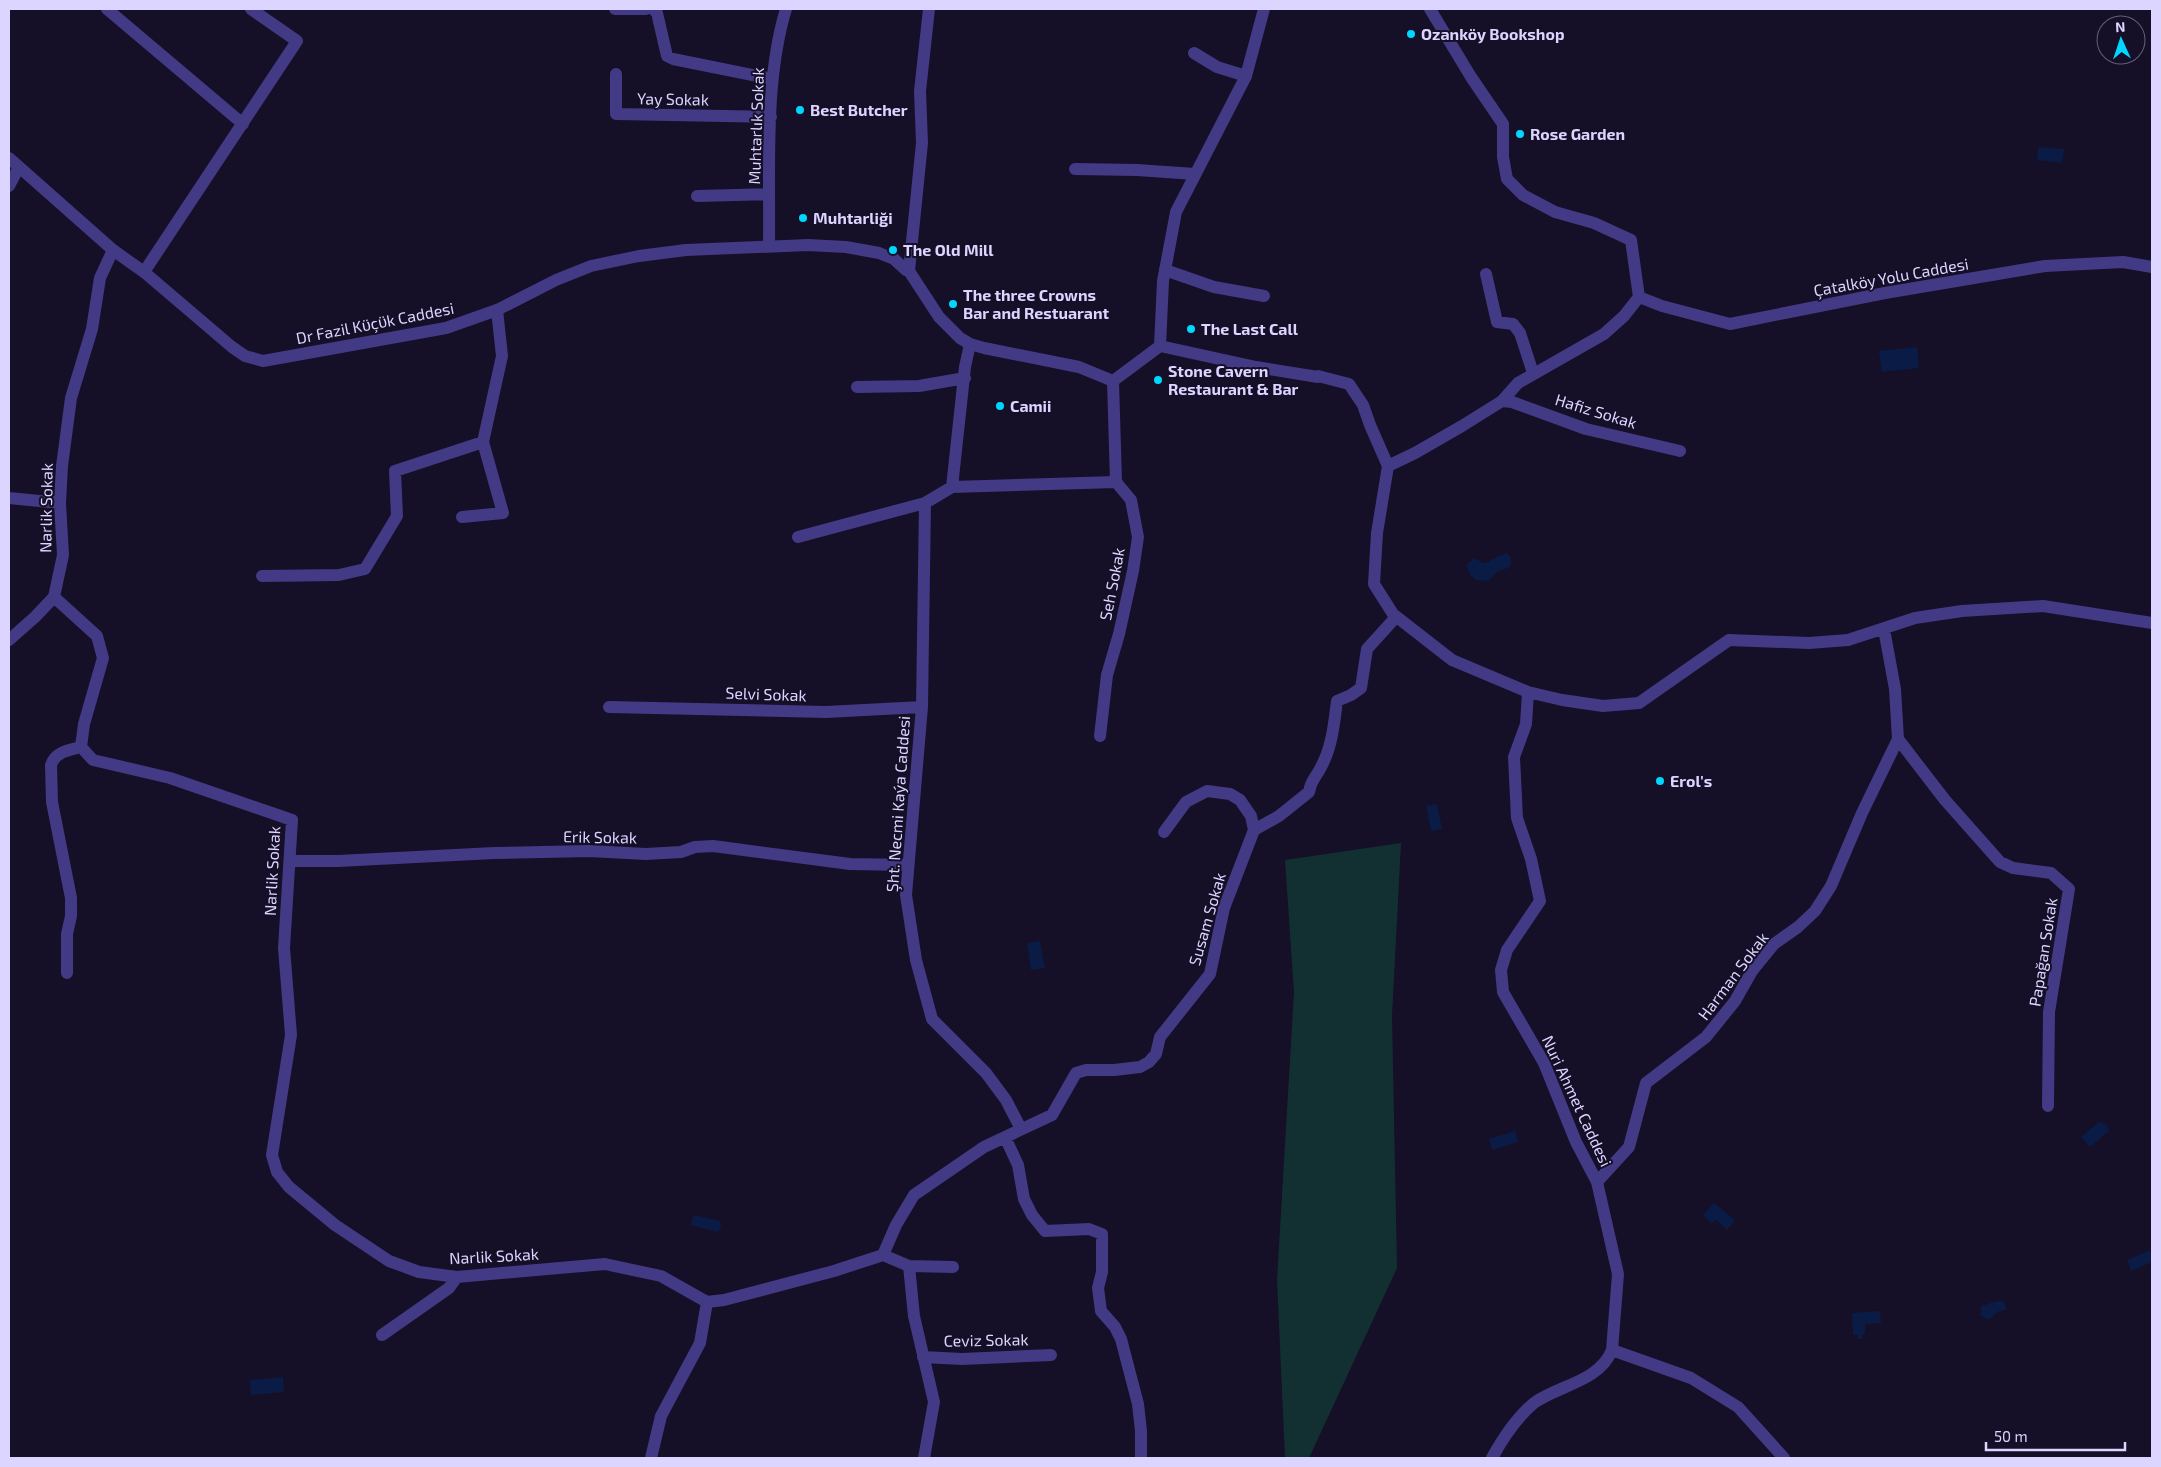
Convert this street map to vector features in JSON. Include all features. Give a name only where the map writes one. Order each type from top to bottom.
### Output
[{"type":"street","points":[[107,9],[243,124]]},
{"type":"street","points":[[144,272],[297,41],[251,9]]},
{"type":"street","points":[[615,9],[646,9]]},
{"type":"street","points":[[653,9],[656,13],[667,56],[772,79]]},
{"type":"street","name":"Muhtarlık Sokak","points":[[769,246],[772,79],[786,9]]},
{"type":"street","points":[[909,271],[922,142],[920,91],[929,9]]},
{"type":"street","points":[[1160,346],[1163,281],[1176,212],[1246,76],[1264,9]]},
{"type":"street","points":[[1388,466],[1415,453],[1502,401],[1518,383],[1533,373],[1604,334],[1624,316],[1639,297],[1631,240],[1594,223],[1555,212],[1523,195],[1507,179],[1503,157],[1503,124],[1471,77],[1430,9]]},
{"type":"street","points":[[1194,53],[1217,67],[1246,76]]},
{"type":"street","name":"Yay Sokak","points":[[616,74],[616,114],[771,117]]},
{"type":"street","name":"Dr Fazil Kϋçϋk Caddesi","points":[[9,158],[113,250],[144,272],[232,347],[245,356],[263,362],[446,328],[497,310],[556,280],[591,266],[639,256],[686,250],[769,246],[818,245],[846,247],[879,253],[894,259],[909,271],[939,317],[960,338],[970,344]]},
{"type":"street","points":[[9,186],[19,167]]},
{"type":"street","points":[[1075,169],[1137,170],[1195,174]]},
{"type":"street","points":[[697,196],[770,194]]},
{"type":"street","name":"Narlik Sokak","points":[[54,597],[63,555],[60,503],[62,466],[71,398],[92,329],[100,278],[113,250]]},
{"type":"street","name":"Çatalköy Yolu Caddesi","points":[[1639,297],[1662,306],[1730,324],[1885,292],[2045,266],[2123,262],[2152,267]]},
{"type":"street","points":[[1165,270],[1214,287],[1264,296]]},
{"type":"street","points":[[1486,274],[1497,322],[1513,324],[1520,333],[1533,373]]},
{"type":"street","points":[[462,516],[503,514],[484,442],[502,356],[497,310]]},
{"type":"street","points":[[952,487],[965,367],[970,344],[1079,367],[1113,381]]},
{"type":"street","points":[[1113,381],[1160,346],[1256,367],[1318,376],[1349,384],[1364,405],[1370,425],[1388,466],[1377,533],[1374,584],[1396,617],[1452,660],[1528,692],[1603,706],[1639,703],[1729,640],[1809,643],[1848,640],[1884,630],[1897,623],[1915,618],[1962,611],[2043,606],[2152,623]]},
{"type":"street","points":[[857,387],[919,386],[965,378]]},
{"type":"street","points":[[798,537],[925,503],[952,487],[1116,482],[1113,381]]},
{"type":"street","name":"Hafiz Sokak","points":[[1502,401],[1512,402],[1586,428],[1680,451]]},
{"type":"street","points":[[262,576],[339,575],[365,569],[397,516],[395,471],[484,442]]},
{"type":"street","name":"Seh Sokak","points":[[1100,736],[1107,676],[1119,634],[1138,537],[1131,500],[1116,482]]},
{"type":"street","points":[[9,498],[60,503]]},
{"type":"street","name":"Şht. Necmi Kaýa Caddesi","points":[[925,503],[922,708],[907,865],[906,895],[915,950],[932,1019],[986,1073],[1006,1100],[1021,1129]]},
{"type":"street","points":[[9,640],[36,617],[54,597],[97,636],[103,658],[84,724],[81,747],[58,755],[51,765],[52,802],[71,898],[72,916],[67,934],[67,973]]},
{"type":"street","points":[[1164,832],[1186,802],[1207,792],[1230,794],[1240,800],[1251,816],[1254,830],[1280,816],[1310,792],[1311,781],[1321,769],[1331,740],[1337,701],[1351,696],[1361,688],[1367,650],[1396,617]]},
{"type":"street","name":"Harman Sokak","points":[[1597,1182],[1628,1147],[1646,1083],[1706,1037],[1735,1001],[1752,971],[1774,944],[1798,927],[1815,911],[1831,886],[1862,814],[1898,740],[1895,689],[1884,630]]},
{"type":"street","name":"Nuri Ahmet Caddesi","points":[[1528,692],[1526,724],[1514,757],[1517,818],[1531,859],[1540,901],[1507,950],[1501,970],[1503,992],[1544,1063],[1576,1142],[1597,1182],[1618,1274],[1612,1350]]},
{"type":"street","name":"Selvi Sokak","points":[[609,707],[826,712],[922,708]]},
{"type":"street","name":"Papağan Sokak","points":[[1898,740],[1945,800],[2000,862],[2012,868],[2051,874],[2069,889],[2050,1012],[2048,1106]]},
{"type":"street","name":"Narlik Sokak","points":[[81,747],[93,760],[170,778],[292,820],[284,948],[292,1035],[272,1155],[277,1172],[289,1187],[335,1226],[389,1261],[419,1272],[457,1277],[605,1264],[661,1276],[707,1302]]},
{"type":"street","name":"Susam Sokak","points":[[1021,1129],[1052,1115],[1076,1073],[1086,1070],[1114,1070],[1140,1067],[1149,1062],[1156,1054],[1160,1037],[1210,974],[1224,908],[1254,830]]},
{"type":"street","name":"Erik Sokak","points":[[290,861],[338,861],[494,853],[589,851],[646,854],[681,852],[695,847],[713,846],[850,864],[907,865]]},
{"type":"street","points":[[883,1255],[896,1225],[914,1194],[984,1147],[1021,1129]]},
{"type":"street","points":[[1005,1137],[1018,1165],[1024,1199],[1032,1215],[1045,1231],[1089,1229],[1102,1234],[1102,1272],[1098,1288],[1101,1311],[1115,1327],[1120,1339],[1138,1404],[1141,1458]]},
{"type":"street","points":[[651,1458],[660,1416],[700,1343],[707,1302],[724,1300],[834,1271],[883,1255],[909,1266],[953,1267]]},
{"type":"street","name":"Ceviz Sokak","points":[[909,1266],[913,1308],[934,1402],[924,1458]]},
{"type":"street","points":[[382,1335],[449,1288],[457,1277]]},
{"type":"street","points":[[1492,1458],[1521,1414],[1536,1402],[1597,1370],[1608,1360],[1612,1350],[1691,1378],[1738,1406],[1784,1458]]},
{"type":"street","name":"Ceviz Sokak","points":[[923,1357],[962,1359],[1051,1355]]},
{"type":"green space","points":[[1401,843],[1392,1016],[1397,1268],[1309,1458],[1285,1458],[1277,1280],[1294,992],[1285,860]]},
{"type":"water","points":[[2038,147],[2064,149],[2062,163],[2037,160]]},
{"type":"water","points":[[1917,347],[1919,368],[1882,372],[1879,351]]},
{"type":"water","points":[[1507,553],[1511,558],[1511,565],[1498,571],[1488,581],[1476,580],[1471,576],[1466,565],[1474,558],[1485,563]]},
{"type":"water","points":[[1437,804],[1442,829],[1431,831],[1426,806]]},
{"type":"water","points":[[1040,941],[1045,968],[1031,970],[1027,943]]},
{"type":"water","points":[[2099,1122],[2106,1124],[2109,1131],[2090,1147],[2081,1137]]},
{"type":"water","points":[[1515,1131],[1518,1142],[1492,1150],[1489,1139]]},
{"type":"water","points":[[1714,1203],[1735,1220],[1727,1230],[1716,1220],[1711,1223],[1703,1215]]},
{"type":"water","points":[[693,1215],[720,1221],[721,1227],[718,1232],[691,1225]]},
{"type":"water","points":[[2150,1250],[2152,1262],[2131,1271],[2127,1260]]},
{"type":"water","points":[[2001,1301],[2005,1303],[2006,1310],[1999,1311],[1988,1320],[1980,1315],[1981,1306]]},
{"type":"water","points":[[1880,1311],[1881,1323],[1865,1324],[1865,1334],[1862,1335],[1863,1339],[1858,1339],[1857,1335],[1853,1335],[1852,1313]]},
{"type":"water","points":[[283,1377],[284,1392],[251,1395],[250,1380]]},
{"type":"place","name":"Ozanköy Bookshop","points":[[1411,34]]},
{"type":"place","name":"Best Butcher","points":[[800,110]]},
{"type":"place","name":"Rose Garden","points":[[1520,134]]},
{"type":"place","name":"Muhtarliği","points":[[803,218]]},
{"type":"place","name":"The Old Mill","points":[[893,250]]},
{"type":"place","name":"The three Crowns Bar and Restuarant","points":[[953,304]]},
{"type":"place","name":"The Last Call","points":[[1191,329]]},
{"type":"place","name":"Stone Cavern Restaurant & Bar","points":[[1158,380]]},
{"type":"place","name":"Camii","points":[[1000,406]]},
{"type":"place","name":"Erol's","points":[[1660,781]]}]
